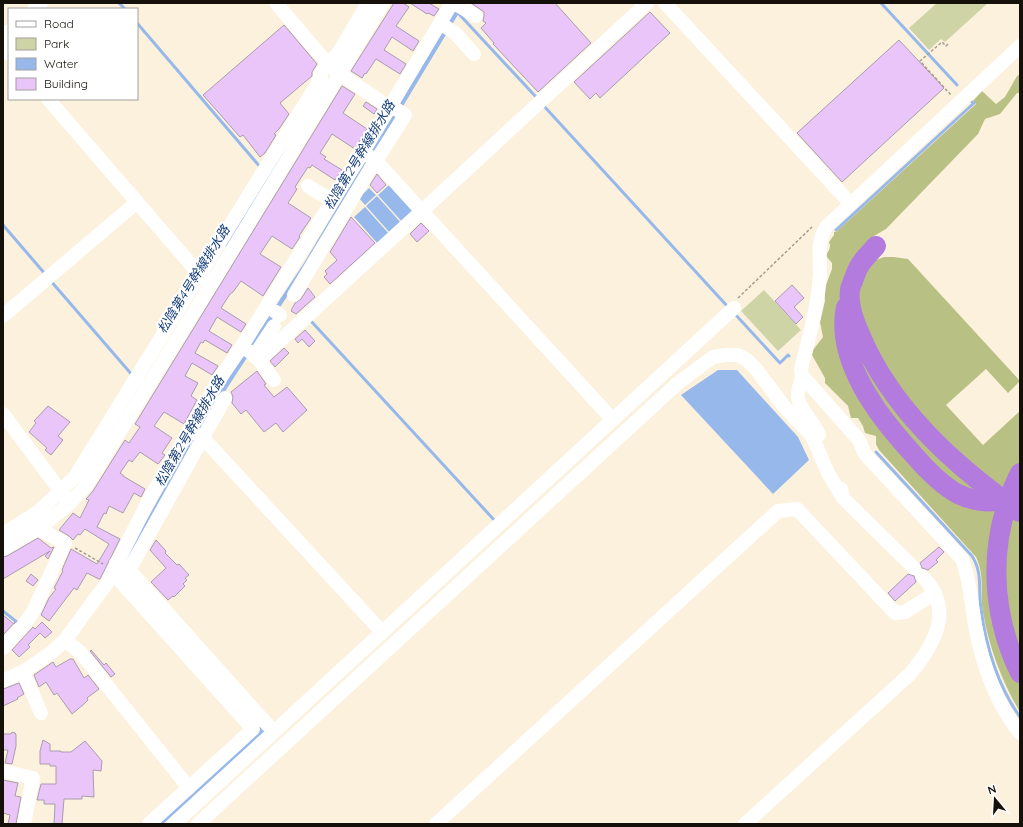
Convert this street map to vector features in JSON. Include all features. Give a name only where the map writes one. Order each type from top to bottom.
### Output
[{"type":"highway","points":[[876,246],[860,265],[850,289],[844,315],[844,334],[853,365],[862,387],[882,417],[906,447],[936,478],[958,494],[971,500],[997,502],[1020,496]]},
{"type":"highway","points":[[850,289],[852,311],[865,347],[879,372],[908,412],[954,461],[981,484],[1020,512]]},
{"type":"highway","points":[[1020,472],[1010,491],[998,536],[996,580],[1002,623],[1008,644],[1020,673]]},
{"type":"street","points":[[276,3],[334,69],[394,108]]},
{"type":"street","points":[[334,69],[339,52],[368,3]]},
{"type":"street","points":[[3,549],[39,529],[65,497],[75,477],[206,279],[334,69],[383,3]]},
{"type":"street","points":[[197,434],[219,380],[422,211],[647,3]]},
{"type":"street","points":[[665,3],[850,203]]},
{"type":"street","points":[[250,353],[371,157],[394,108],[444,26],[460,7]]},
{"type":"street","points":[[444,26],[474,54]]},
{"type":"street","points":[[843,498],[837,472],[816,427],[801,407],[798,397],[802,376],[801,369],[813,320],[820,275],[819,253],[821,236],[826,227],[850,203],[1020,46]]},
{"type":"street","points":[[49,100],[206,279]]},
{"type":"street","points":[[371,157],[613,420]]},
{"type":"street","points":[[310,254],[332,201],[371,157]]},
{"type":"street","points":[[308,186],[332,201]]},
{"type":"street","points":[[3,316],[137,202]]},
{"type":"street","points":[[174,824],[734,308]]},
{"type":"street","points":[[250,353],[274,314]]},
{"type":"street","points":[[250,353],[274,380]]},
{"type":"street","points":[[198,824],[678,383],[713,357],[725,355],[738,355],[747,360],[756,369],[786,409],[812,436],[828,473],[843,498],[918,572],[935,593],[940,607],[939,621],[932,643],[924,658],[910,674],[745,824]]},
{"type":"street","points":[[802,376],[859,440],[865,454],[962,559],[968,575],[976,632],[984,661],[995,690],[1010,721],[1020,733]]},
{"type":"street","points":[[3,681],[23,672],[43,660],[65,640],[107,583],[120,568],[152,496],[225,398]]},
{"type":"street","points":[[3,414],[65,497]]},
{"type":"street","points":[[197,434],[382,632]]},
{"type":"street","points":[[3,534],[65,497]]},
{"type":"street","points":[[436,824],[778,511],[797,509],[895,613],[905,612],[935,593]]},
{"type":"street","points":[[3,648],[32,614],[65,543],[39,529]]},
{"type":"street","points":[[120,568],[274,732]]},
{"type":"street","points":[[120,568],[252,729],[148,824]]},
{"type":"street","points":[[65,640],[81,653],[189,788]]},
{"type":"street","points":[[23,672],[41,713]]},
{"type":"street","points":[[3,771],[33,778],[24,824]]},
{"type":"path","points":[[948,44],[946,46],[942,42],[920,61],[953,96]]},
{"type":"path","points":[[65,543],[68,543],[120,568]]},
{"type":"green space","points":[[937,3],[988,3],[945,42],[941,39],[929,50],[909,28]]},
{"type":"green space","points":[[1019,75],[1020,93],[1017,93],[1000,114],[985,119],[978,134],[886,229],[874,236],[854,263],[839,331],[914,463],[1000,506],[1010,661],[1020,683],[1020,712],[1007,689],[989,638],[982,605],[979,564],[976,557],[879,450],[876,444],[876,436],[865,433],[858,418],[851,418],[848,406],[825,383],[825,378],[812,355],[813,350],[823,337],[820,322],[825,301],[824,290],[832,269],[832,263],[826,256],[830,248],[829,242],[834,235],[834,232],[836,232],[976,104],[973,101],[982,91],[996,104],[1005,97]]},
{"type":"green space","points":[[884,257],[908,259],[1020,381],[1008,393],[986,369],[946,405],[983,445],[1020,411],[1020,462],[1003,493],[911,408],[862,323],[858,290],[862,277],[876,260]]},
{"type":"green space","points":[[764,290],[801,330],[778,351],[741,311]]},
{"type":"green space","points":[[851,327],[988,495],[972,493],[932,467],[867,381]]},
{"type":"green space","points":[[1009,510],[1020,518],[1020,658],[1004,602]]},
{"type":"water","points":[[459,3],[465,3],[307,266],[220,399],[124,572],[266,730],[163,824],[156,824],[258,730],[117,573],[215,398],[304,263]]},
{"type":"water","points":[[389,185],[414,213],[403,223],[378,195]]},
{"type":"water","points":[[369,188],[376,195],[365,205],[359,198],[362,192],[364,193]]},
{"type":"water","points":[[377,196],[402,224],[391,234],[366,206]]},
{"type":"water","points":[[365,207],[390,235],[379,245],[354,217]]},
{"type":"water","points":[[718,370],[737,370],[798,437],[809,460],[773,494],[681,395]]},
{"type":"building","points":[[394,3],[403,3],[409,7],[396,26],[419,41],[413,51],[392,37],[384,50],[406,64],[400,74],[376,59],[362,78],[351,71]]},
{"type":"building","points":[[410,3],[429,3],[439,9],[434,16],[428,13],[427,14]]},
{"type":"building","points":[[471,3],[555,3],[591,43],[538,92],[493,44],[494,43],[481,28],[486,23],[483,21],[484,12]]},
{"type":"building","points":[[650,12],[670,33],[600,98],[596,93],[590,99],[574,82]]},
{"type":"building","points":[[284,25],[317,64],[312,72],[312,76],[280,103],[289,114],[274,134],[276,135],[265,153],[260,157],[243,135],[240,137],[203,95]]},
{"type":"building","points":[[899,40],[944,88],[842,182],[797,133]]},
{"type":"building","points":[[342,86],[355,94],[343,113],[367,129],[355,149],[332,134],[320,153],[326,157],[324,159],[342,170],[335,180],[312,165],[310,168],[308,167],[295,187],[297,189],[288,203],[311,218],[292,249],[272,236],[260,254],[281,267],[263,296],[241,281],[230,294],[221,308],[246,324],[241,332],[217,317],[209,331],[232,345],[227,353],[205,340],[203,343],[201,342],[195,353],[218,366],[212,375],[192,363],[185,376],[198,383],[191,396],[197,400],[184,424],[164,412],[154,426],[172,438],[162,453],[165,455],[158,464],[140,452],[132,462],[129,460],[120,473],[145,489],[141,497],[134,493],[123,513],[109,506],[106,514],[104,513],[97,527],[120,539],[100,579],[87,573],[77,590],[74,588],[49,621],[41,615],[49,598],[56,589],[54,588],[63,571],[62,570],[71,549],[97,564],[109,544],[85,529],[73,540],[59,530],[73,513],[80,518],[89,500],[86,499],[93,491],[125,440],[129,443],[140,427],[135,424]]},
{"type":"building","points":[[366,102],[377,109],[374,114],[363,106]]},
{"type":"building","points":[[377,174],[386,185],[377,193],[370,185]]},
{"type":"building","points":[[351,217],[375,243],[330,284],[324,277],[327,274],[325,271],[337,260],[330,252]]},
{"type":"building","points":[[421,223],[429,231],[417,242],[410,234]]},
{"type":"building","points":[[792,285],[804,298],[794,307],[803,317],[796,324],[775,301]]},
{"type":"building","points":[[308,288],[315,297],[296,314],[291,311],[295,303],[301,299]]},
{"type":"building","points":[[305,330],[315,341],[309,347],[302,339],[298,343],[295,339]]},
{"type":"building","points":[[284,348],[289,353],[275,367],[270,361]]},
{"type":"building","points":[[257,371],[266,384],[264,385],[274,397],[287,387],[307,410],[283,432],[276,423],[264,432],[246,410],[241,414],[232,403],[233,397],[231,392]]},
{"type":"building","points":[[48,406],[70,422],[58,436],[63,440],[51,455],[45,450],[47,448],[29,432],[36,423],[34,421]]},
{"type":"building","points":[[38,538],[51,548],[54,547],[48,559],[45,556],[50,551],[3,579],[3,557]]},
{"type":"building","points":[[156,540],[166,551],[165,553],[177,565],[179,564],[189,575],[185,578],[187,580],[183,584],[185,586],[174,597],[173,596],[168,600],[151,582],[166,568],[150,550]]},
{"type":"building","points":[[939,547],[944,552],[936,560],[938,562],[928,570],[922,568],[920,563]]},
{"type":"building","points":[[31,574],[38,580],[33,586],[26,581]]},
{"type":"building","points":[[908,574],[914,576],[916,582],[895,601],[888,593]]},
{"type":"building","points":[[3,615],[14,624],[3,635]]},
{"type":"building","points":[[42,622],[52,632],[45,638],[40,633],[28,645],[30,647],[19,657],[12,650],[33,627],[35,629]]},
{"type":"building","points":[[91,650],[104,665],[106,663],[115,674],[111,677],[90,651]]},
{"type":"building","points":[[70,659],[73,659],[84,678],[88,675],[99,689],[87,698],[88,700],[72,714],[57,693],[54,695],[46,682],[39,687],[34,675],[53,662],[56,667]]},
{"type":"building","points":[[19,683],[24,694],[17,698],[18,699],[3,706],[3,689]]},
{"type":"building","points":[[12,732],[16,735],[16,746],[12,764],[5,763],[8,750],[3,750],[3,734],[11,734]]},
{"type":"building","points":[[43,740],[50,744],[50,751],[61,752],[71,752],[85,741],[102,761],[101,771],[93,770],[94,797],[82,796],[82,799],[64,799],[62,824],[54,824],[55,804],[44,804],[44,800],[37,800],[41,784],[56,784],[56,766],[50,766],[50,764],[40,764],[40,751]]},
{"type":"building","points":[[3,780],[18,783],[15,796],[21,797],[16,824],[8,824],[10,815],[3,813]]},
{"type":"waterway","points":[[119,3],[124,8]]},
{"type":"waterway","points":[[881,3],[957,85]]},
{"type":"waterway","points":[[458,13],[537,98]]},
{"type":"waterway","points":[[138,24],[261,168]]},
{"type":"waterway","points":[[836,230],[974,103],[972,102]]},
{"type":"waterway","points":[[543,105],[728,307]]},
{"type":"waterway","name":"松陰第4号幹線排水路","points":[[226,245],[285,150]]},
{"type":"waterway","points":[[3,225],[46,275]]},
{"type":"waterway","points":[[50,280],[133,376]]},
{"type":"waterway","points":[[734,313],[780,363],[788,355],[789,356]]},
{"type":"waterway","points":[[310,320],[496,522]]},
{"type":"waterway","points":[[876,452],[972,556],[978,569],[983,623],[994,665],[1005,692],[1020,717]]},
{"type":"waterway","points":[[3,611],[18,623]]},
{"type":"water label","name":"松陰第2号幹線排水路","points":[[359,155]]},
{"type":"water label","name":"松陰第2号幹線排水路","points":[[189,431]]}]
